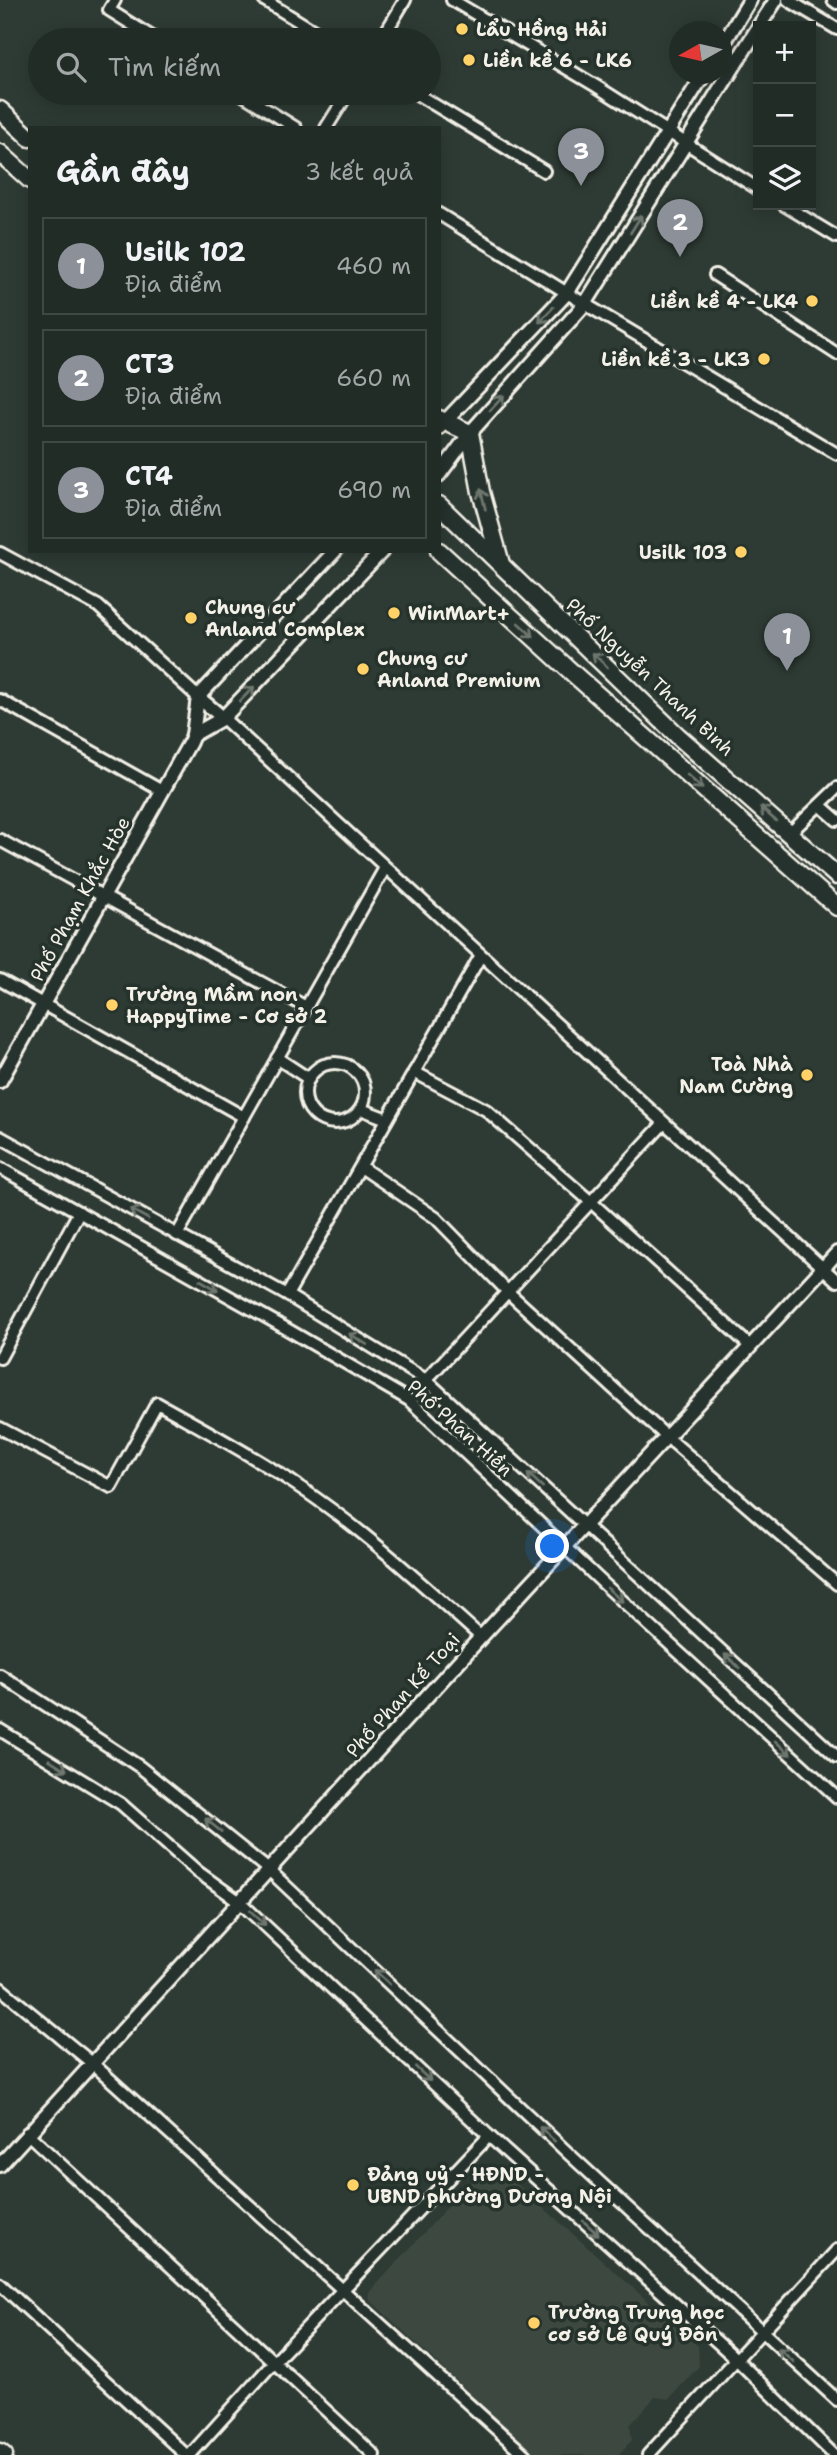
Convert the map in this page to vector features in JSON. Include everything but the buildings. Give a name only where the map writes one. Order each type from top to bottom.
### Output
[{"type":"main road","points":[[0,110],[28,136]]},
{"type":"main road","points":[[0,153],[28,178]]},
{"type":"main road","points":[[442,422],[470,433],[481,492],[501,565]]},
{"type":"main road","name":"Phố Nguyễn Thanh Bình","points":[[441,507],[678,736],[837,876]]},
{"type":"main road","points":[[441,553],[837,908]]},
{"type":"main road","points":[[0,2451],[5,2455]]},
{"type":"street","points":[[115,0],[109,10],[138,28]]},
{"type":"street","points":[[264,0],[310,28]]},
{"type":"street","points":[[388,28],[405,0]]},
{"type":"street","points":[[452,0],[596,86],[753,186]]},
{"type":"street","points":[[732,30],[750,0]]},
{"type":"street","points":[[763,21],[776,0]]},
{"type":"street","points":[[788,0],[837,29]]},
{"type":"street","points":[[441,472],[470,433],[585,304],[753,36]]},
{"type":"street","points":[[442,422],[567,293],[698,84]]},
{"type":"street","points":[[259,105],[293,126]]},
{"type":"street","points":[[327,126],[340,105]]},
{"type":"street","points":[[435,105],[544,171]]},
{"type":"street","points":[[792,210],[837,237]]},
{"type":"street","points":[[441,215],[837,454]]},
{"type":"street","points":[[715,275],[837,354]]},
{"type":"street","points":[[0,553],[97,606],[223,718],[837,1281]]},
{"type":"street","points":[[198,697],[333,553]]},
{"type":"street","points":[[193,735],[223,718],[380,553]]},
{"type":"street","name":"Phố Phạm Khắc Hòe","points":[[0,1081],[193,735],[198,697]]},
{"type":"street","points":[[0,700],[162,791]]},
{"type":"street","points":[[790,834],[837,788]]},
{"type":"street","points":[[820,805],[837,820]]},
{"type":"street","points":[[0,839],[306,1007]]},
{"type":"street","points":[[177,1235],[385,868]]},
{"type":"street","points":[[287,1295],[481,956]]},
{"type":"street","points":[[0,979],[244,1117]]},
{"type":"street","points":[[277,1058],[309,1079]]},
{"type":"street","points":[[330,1062],[349,1065],[363,1078],[366,1097],[361,1109],[358,1115],[341,1124],[322,1121],[308,1108],[304,1088],[313,1071],[330,1062]]},
{"type":"street","points":[[414,1072],[486,1110],[750,1346]]},
{"type":"street","points":[[361,1109],[387,1119]]},
{"type":"street","points":[[426,1380],[664,1123]]},
{"type":"street","name":"Phố Phan Hiền","points":[[0,1137],[287,1295],[426,1380],[837,1757]]},
{"type":"street","points":[[361,1167],[436,1219],[508,1292],[667,1437],[837,1584]]},
{"type":"street","name":"Phố Phan Hiền","points":[[0,1168],[274,1321],[408,1401],[837,1797]]},
{"type":"street","points":[[0,1358],[79,1212]]},
{"type":"street","name":"Phố Phan Kế Toại","points":[[0,2165],[481,1637],[837,1253]]},
{"type":"street","points":[[0,1427],[111,1487],[157,1403],[298,1485],[359,1531],[481,1637]]},
{"type":"street","points":[[0,1675],[140,1767],[270,1871],[761,2332],[837,2400]]},
{"type":"street","points":[[0,1730],[121,1804],[198,1872],[240,1902],[489,2136],[736,2360],[832,2454]]},
{"type":"street","points":[[0,1988],[92,2063],[524,2455]]},
{"type":"street","points":[[27,2133],[374,2455]]},
{"type":"street","points":[[0,2284],[188,2455],[489,2136]]},
{"type":"street","points":[[648,2455],[837,2250]]},
{"type":"shaded area","name":"Trường Trung học cơ sở Lê Quý Đôn","points":[[484,2167],[498,2167],[698,2346],[699,2366],[669,2399],[655,2397],[630,2425],[632,2440],[618,2455],[536,2455],[370,2300],[369,2293]]},
{"type":"place","name":"Lẩu Hồng Hải","points":[[462,29]]},
{"type":"place","name":"Liền kề 6 - LK6","points":[[469,60]]},
{"type":"place","name":"CT4","points":[[581,186]]},
{"type":"place","name":"CT3","points":[[680,257]]},
{"type":"place","name":"Liền kề 4 - LK4","points":[[812,301]]},
{"type":"place","name":"Liền kề 3 - LK3","points":[[764,359]]},
{"type":"place","name":"Usilk 103","points":[[741,552]]},
{"type":"place","name":"WinMart+","points":[[394,613]]},
{"type":"place","name":"Chung cư Anland Complex","points":[[191,618]]},
{"type":"place","name":"Chung cư Anland Premium","points":[[363,669]]},
{"type":"place","name":"Usilk 102","points":[[787,671]]},
{"type":"place","name":"Trường Mầm non HappyTime - Cơ sở 2","points":[[112,1005]]},
{"type":"place","name":"Toà Nhà Nam Cường","points":[[807,1075]]},
{"type":"place","name":"Đảng uỷ - HĐND - UBND phường Dương Nội","points":[[353,2185]]},
{"type":"place","name":"Trường Trung học cơ sở Lê Quý Đôn","points":[[534,2323]]}]
